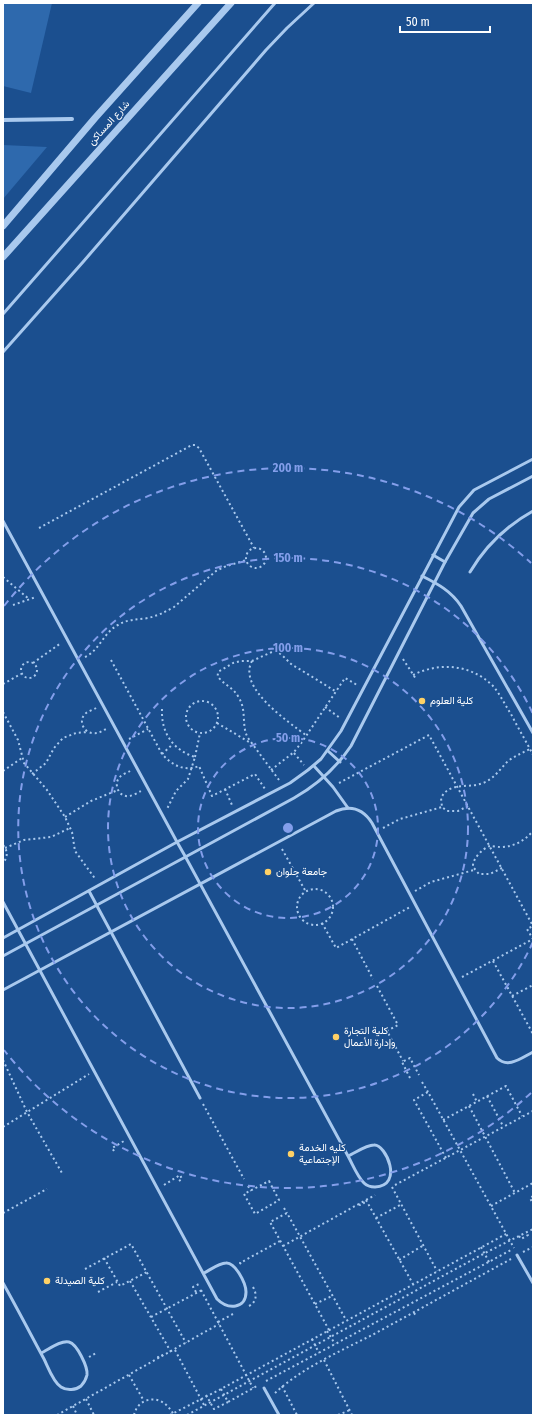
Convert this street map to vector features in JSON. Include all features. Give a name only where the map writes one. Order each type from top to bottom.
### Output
[{"type":"street","name":"شارع المساكن","points":[[3,226],[95,118],[198,3]]},
{"type":"street","name":"شارع المساكن","points":[[3,257],[231,3]]},
{"type":"street","points":[[3,120],[72,119]]},
{"type":"lane","points":[[3,314],[275,3]]},
{"type":"lane","points":[[3,352],[83,262],[266,50],[314,3]]},
{"type":"lane","points":[[3,938],[284,786],[314,766],[328,751],[345,722],[453,516],[474,490],[533,459]]},
{"type":"lane","points":[[3,956],[305,792],[325,777],[340,762],[356,737],[445,562],[468,522],[481,505],[489,499],[533,476]]},
{"type":"lane","points":[[470,572],[496,538],[518,519],[533,511]]},
{"type":"lane","points":[[3,521],[348,1156],[365,1184],[371,1187],[379,1187],[385,1184],[390,1178],[392,1171],[390,1164],[382,1149],[378,1146],[370,1146],[348,1156]]},
{"type":"lane","points":[[433,555],[445,562]]},
{"type":"lane","points":[[422,576],[435,582],[450,592],[466,613],[533,733]]},
{"type":"lane","points":[[328,751],[340,762]]},
{"type":"lane","points":[[314,766],[325,777],[348,808]]},
{"type":"lane","points":[[3,990],[336,811],[355,808],[368,816],[497,1058],[504,1063],[511,1063],[533,1052]]},
{"type":"lane","points":[[89,891],[200,1098]]},
{"type":"lane","points":[[3,902],[217,1299],[228,1307],[235,1307],[241,1304],[245,1298],[245,1285],[233,1265],[225,1263],[204,1274]]},
{"type":"lane","points":[[517,1255],[533,1283]]},
{"type":"lane","points":[[3,1283],[56,1383],[61,1387],[75,1389],[81,1386],[85,1381],[87,1374],[86,1368],[76,1347],[73,1344],[64,1342],[41,1353]]},
{"type":"lane","points":[[264,1388],[279,1415]]},
{"type":"path","points":[[39,528],[192,445],[196,445],[254,548]]},
{"type":"path","points":[[254,548],[260,549],[264,552],[265,560],[263,564],[256,568],[251,566],[246,560],[248,551],[254,548]]},
{"type":"path","points":[[78,659],[96,650],[109,632],[119,624],[167,611],[174,607],[216,571],[246,560]]},
{"type":"path","points":[[3,577],[29,599]]},
{"type":"path","points":[[13,605],[43,594]]},
{"type":"path","points":[[33,663],[67,639]]},
{"type":"path","points":[[284,786],[250,743],[244,731],[244,715],[241,702],[234,690],[219,678],[218,672],[233,663],[252,661],[271,651],[278,652],[294,666],[335,691]]},
{"type":"path","points":[[399,652],[416,679]]},
{"type":"path","points":[[111,660],[162,754],[180,768],[192,768],[199,766],[212,796],[255,774],[268,794]]},
{"type":"path","points":[[252,661],[249,668],[249,675],[263,699],[273,710],[307,736]]},
{"type":"path","points":[[27,662],[33,663],[37,668],[36,675],[30,678],[27,678],[21,674],[20,671],[22,665],[27,662]]},
{"type":"path","points":[[413,675],[432,668],[452,667],[470,671],[486,680],[500,695],[533,755]]},
{"type":"path","points":[[3,684],[21,674]]},
{"type":"path","points":[[271,770],[294,752],[307,736],[335,691],[345,678],[363,688]]},
{"type":"path","points":[[205,700],[212,704],[217,711],[217,723],[210,731],[200,733],[193,730],[187,724],[185,720],[186,712],[193,702],[205,700]]},
{"type":"path","points":[[88,732],[83,727],[83,717],[85,714],[103,704]]},
{"type":"path","points":[[325,707],[345,722]]},
{"type":"path","points":[[162,709],[165,733],[173,744],[181,751],[196,757]]},
{"type":"path","points":[[3,712],[16,735],[22,758],[27,768],[47,790],[65,817],[70,828],[75,851],[99,885]]},
{"type":"path","points":[[217,723],[250,743]]},
{"type":"path","points":[[32,774],[46,763],[54,748],[63,738],[76,733],[99,732],[114,724]]},
{"type":"path","points":[[123,743],[148,729]]},
{"type":"path","points":[[162,814],[172,801],[176,792],[188,779],[196,757],[200,733]]},
{"type":"path","points":[[333,787],[430,735],[533,926],[528,929],[533,939],[456,981]]},
{"type":"path","points":[[162,754],[173,744]]},
{"type":"path","points":[[468,806],[454,812],[447,811],[442,807],[441,801],[443,795],[457,786],[473,786],[488,781],[515,757],[530,749]]},
{"type":"path","points":[[294,752],[308,770]]},
{"type":"path","points":[[3,771],[22,758]]},
{"type":"path","points":[[137,767],[119,777],[116,784],[118,790],[122,795],[131,796],[148,788]]},
{"type":"path","points":[[65,817],[91,802],[118,790]]},
{"type":"path","points":[[225,790],[235,812]]},
{"type":"path","points":[[377,833],[392,822],[442,807]]},
{"type":"path","points":[[3,863],[7,855],[4,847],[24,840],[51,837],[70,828]]},
{"type":"path","points":[[502,868],[486,875],[479,874],[474,870],[472,864],[474,858],[490,846],[506,847],[514,845],[521,842],[533,831]]},
{"type":"path","points":[[278,842],[306,892]]},
{"type":"path","points":[[410,895],[431,882],[474,870]]},
{"type":"path","points":[[311,890],[322,890],[330,898],[332,903],[332,914],[322,923],[314,925],[308,924],[300,916],[298,911],[299,900],[306,892],[311,890]]},
{"type":"path","points":[[322,923],[336,948],[416,905]]},
{"type":"path","points":[[352,939],[373,979]]},
{"type":"path","points":[[493,961],[533,1034]]},
{"type":"path","points":[[512,996],[533,985]]},
{"type":"path","points":[[377,986],[398,1025],[387,1031],[410,1078]]},
{"type":"path","points":[[403,1062],[410,1058],[419,1075]]},
{"type":"path","points":[[3,1060],[27,1112],[62,1173]]},
{"type":"path","points":[[3,1127],[94,1071]]},
{"type":"path","points":[[206,1395],[214,1409],[514,1248],[422,1082]]},
{"type":"path","points":[[443,1120],[506,1086],[522,1116]]},
{"type":"path","points":[[428,1092],[414,1100],[446,1158]]},
{"type":"path","points":[[473,1094],[476,1102]]},
{"type":"path","points":[[487,1096],[503,1126]]},
{"type":"path","points":[[200,1098],[244,1179]]},
{"type":"path","points":[[469,1106],[515,1193]]},
{"type":"path","points":[[437,1271],[392,1187],[533,1111]]},
{"type":"path","points":[[114,1151],[112,1148],[130,1138]]},
{"type":"path","points":[[158,1188],[180,1176],[182,1179],[179,1181]]},
{"type":"path","points":[[269,1181],[280,1201],[255,1214],[244,1194],[251,1191],[269,1181]]},
{"type":"path","points":[[490,1206],[533,1183]]},
{"type":"path","points":[[248,1186],[251,1191]]},
{"type":"path","points":[[3,1213],[46,1189]]},
{"type":"path","points":[[283,1246],[359,1204],[364,1203],[378,1193]]},
{"type":"path","points":[[533,1196],[530,1198],[533,1204]]},
{"type":"path","points":[[365,1201],[412,1284]]},
{"type":"path","points":[[376,1218],[402,1204]]},
{"type":"path","points":[[284,1208],[302,1235],[346,1320]]},
{"type":"path","points":[[287,1213],[270,1222],[335,1344]]},
{"type":"path","points":[[187,1415],[485,1253],[519,1236],[521,1239],[528,1235],[527,1232],[533,1229]]},
{"type":"path","points":[[134,1415],[136,1408],[144,1401],[154,1399],[160,1400],[168,1406],[172,1414],[206,1395],[221,1389],[506,1234]]},
{"type":"path","points":[[243,1262],[280,1241]]},
{"type":"path","points":[[84,1269],[131,1244],[186,1343]]},
{"type":"path","points":[[399,1260],[424,1246]]},
{"type":"path","points":[[481,1247],[489,1262]]},
{"type":"path","points":[[270,1398],[290,1380],[324,1360],[414,1313],[533,1247]]},
{"type":"path","points":[[104,1258],[120,1286],[147,1272]]},
{"type":"path","points":[[130,1281],[171,1352]]},
{"type":"path","points":[[98,1292],[117,1282]]},
{"type":"path","points":[[193,1287],[196,1292]]},
{"type":"path","points":[[151,1317],[201,1290],[253,1388]]},
{"type":"path","points":[[315,1304],[332,1295]]},
{"type":"path","points":[[414,1313],[416,1317]]},
{"type":"path","points":[[58,1415],[159,1358],[158,1357],[165,1354],[166,1355],[219,1324]]},
{"type":"path","points":[[312,1339],[319,1353]]},
{"type":"path","points":[[174,1350],[204,1406]]},
{"type":"path","points":[[324,1360],[352,1415]]},
{"type":"path","points":[[129,1375],[144,1401]]},
{"type":"path","points":[[282,1386],[297,1415]]},
{"type":"path","points":[[221,1389],[228,1402]]},
{"type":"path","points":[[86,1399],[94,1415]]},
{"type":"path","points":[[73,1406],[77,1415]]},
{"type":"path","points":[[338,1415],[350,1410]]},
{"type":"shaded area","points":[[3,3],[52,3],[31,93],[3,86]]},
{"type":"shaded area","points":[[3,145],[47,147],[3,199]]},
{"type":"place","name":"كلية العلوم","points":[[422,701]]},
{"type":"place","name":"جامعة حلوان","points":[[268,872]]},
{"type":"place","name":"كلية التجارة وإدارة الأعمال","points":[[336,1037]]},
{"type":"place","name":"كليه الخدمة الإجتماعية","points":[[291,1154]]},
{"type":"place","name":"كلية الصيدلة","points":[[47,1281]]}]
